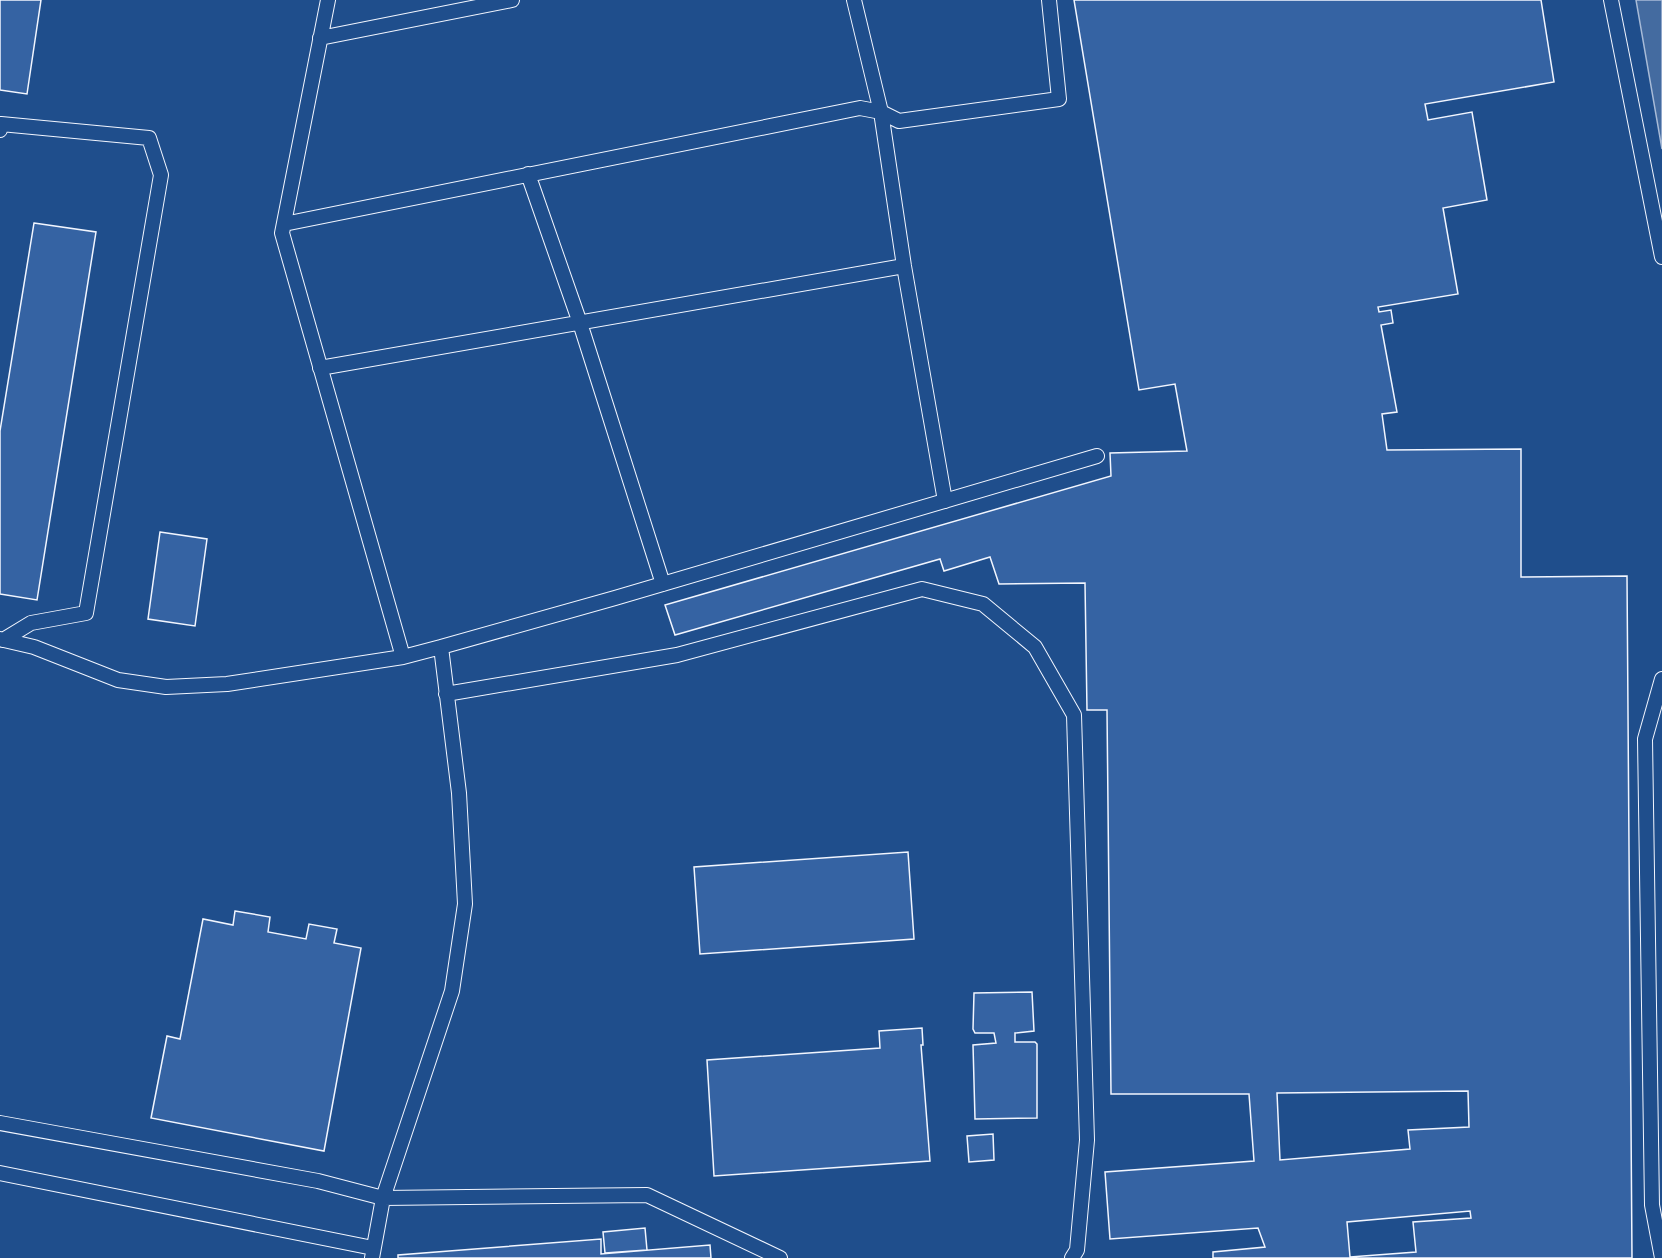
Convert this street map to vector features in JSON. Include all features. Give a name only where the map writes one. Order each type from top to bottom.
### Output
[{"type":"lane","points":[[328,0],[282,234],[403,657]]},
{"type":"lane","points":[[320,38],[512,0]]},
{"type":"lane","points":[[854,0],[881,112],[904,266],[945,501]]},
{"type":"lane","points":[[284,224],[860,108],[881,112],[898,121],[1059,99],[1049,0]]},
{"type":"lane","points":[[1611,0],[1662,257]]},
{"type":"lane","points":[[0,130],[1,124],[148,138],[161,175],[86,613],[31,623],[2,640]]},
{"type":"lane","points":[[528,174],[580,323],[663,584]]},
{"type":"lane","points":[[320,368],[904,266]]},
{"type":"lane","points":[[2,640],[34,647],[118,680],[166,687],[226,684],[403,657],[663,584],[1097,456]]},
{"type":"lane","points":[[446,694],[677,655],[922,590],[983,604],[1035,647],[1074,715],[1087,1140],[1077,1250],[1072,1258]]},
{"type":"lane","points":[[0,1173],[373,1253],[383,1198],[452,991],[465,904],[459,793],[441,646]]},
{"type":"lane","points":[[1662,679],[1645,739],[1652,1205],[1662,1258]]},
{"type":"lane","points":[[0,1123],[318,1181],[383,1198],[647,1195],[780,1258]]},
{"type":"water","points":[[1636,0],[1662,0],[1662,149]]},
{"type":"building","points":[[0,0],[41,0],[27,94],[0,90]]},
{"type":"building","points":[[1074,0],[1541,0],[1554,82],[1425,104],[1428,120],[1472,112],[1487,200],[1443,208],[1458,294],[1378,307],[1379,312],[1391,310],[1393,323],[1381,325],[1397,412],[1382,414],[1387,450],[1521,449],[1521,577],[1627,576],[1632,1258],[1213,1258],[1213,1252],[1265,1247],[1258,1228],[1110,1239],[1105,1172],[1254,1161],[1249,1094],[1111,1094],[1107,710],[1087,710],[1085,583],[999,584],[990,557],[944,571],[940,559],[675,635],[665,605],[1111,476],[1110,453],[1187,451],[1175,384],[1139,390]],"holes":[[[1468,1091],[1469,1127],[1408,1130],[1410,1149],[1280,1160],[1277,1093]],[[1470,1211],[1471,1218],[1413,1222],[1416,1252],[1350,1257],[1347,1222]]]},
{"type":"building","points":[[34,223],[96,232],[37,600],[0,594],[0,431]]},
{"type":"building","points":[[160,532],[207,539],[195,626],[148,619]]},
{"type":"building","points":[[908,852],[914,939],[700,954],[694,867]]},
{"type":"building","points":[[235,911],[270,917],[268,932],[306,939],[309,924],[337,929],[334,943],[361,948],[324,1151],[151,1118],[167,1036],[180,1039],[203,919],[233,925]]},
{"type":"building","points":[[1032,992],[1034,1031],[1015,1033],[1015,1042],[1035,1042],[1037,1044],[1037,1118],[975,1119],[973,1045],[996,1043],[994,1033],[975,1033],[973,1029],[974,993]]},
{"type":"building","points":[[922,1028],[923,1045],[921,1045],[930,1161],[714,1176],[707,1060],[880,1048],[879,1031]]},
{"type":"building","points":[[993,1134],[994,1160],[969,1162],[967,1136]]},
{"type":"building","points":[[645,1228],[647,1250],[605,1253],[603,1232]]},
{"type":"building","points":[[601,1239],[601,1254],[710,1245],[711,1258],[398,1258],[398,1255]]}]
